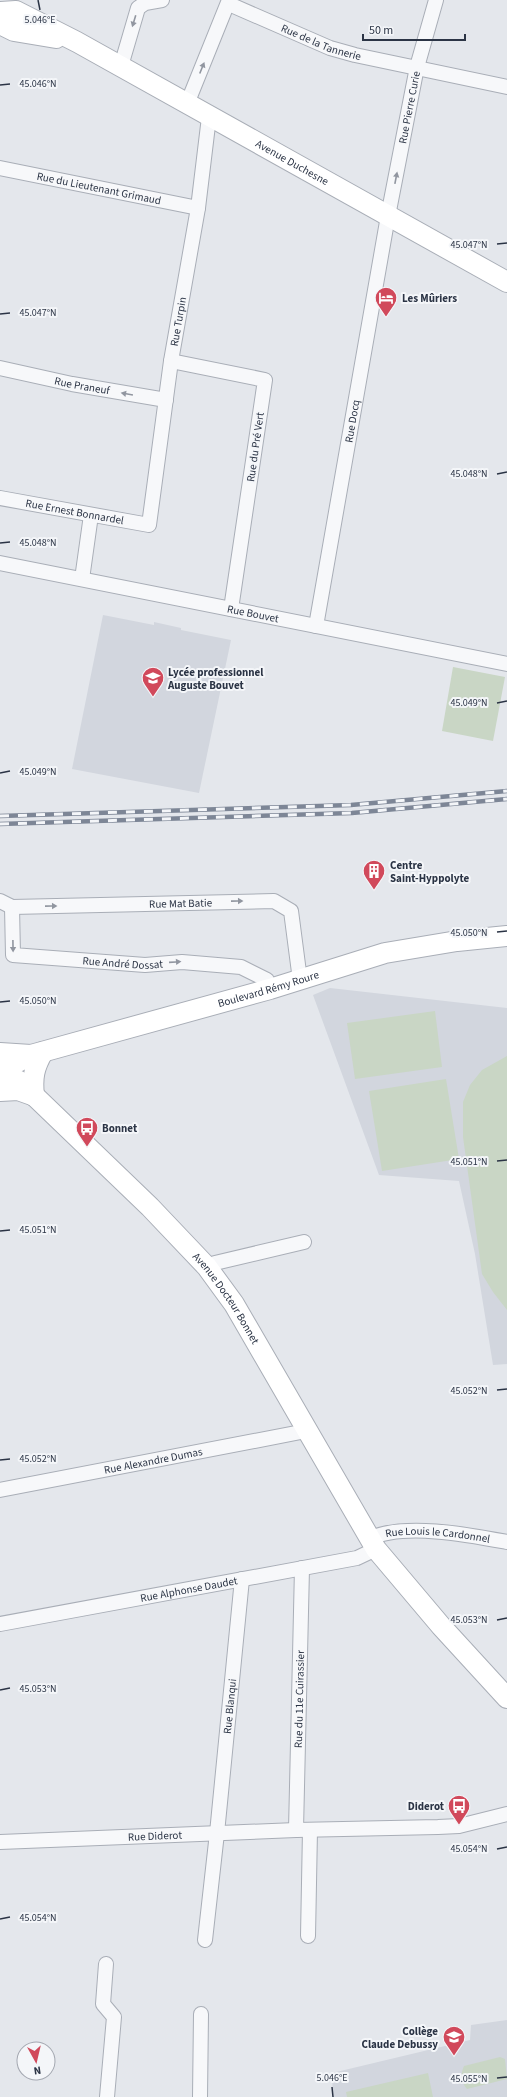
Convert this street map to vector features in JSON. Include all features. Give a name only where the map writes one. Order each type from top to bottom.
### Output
[{"type":"main road","name":"Avenue Duchesne","points":[[0,12],[16,11],[77,42],[507,282]]},
{"type":"main road","name":"Avenue Duchesne","points":[[0,24],[14,31],[77,42]]},
{"type":"main road","name":"Boulevard Rémy Roure","points":[[1,1072],[37,1054],[270,989],[385,953],[457,941],[507,936]]},
{"type":"main road","points":[[34,1096],[33,1074],[37,1054]]},
{"type":"main road","name":"Avenue Docteur Bonnet","points":[[1,1072],[18,1090],[34,1096],[150,1208],[207,1267],[234,1304],[372,1544],[436,1621],[507,1698]]},
{"type":"street","points":[[121,66],[138,8],[145,3],[162,0]]},
{"type":"street","name":"Rue Pierre Curie","points":[[388,216],[417,67],[436,0]]},
{"type":"street","name":"Rue de la Tannerie","points":[[187,104],[229,2],[330,48],[355,55],[507,87]]},
{"type":"street","name":"Rue Turpin","points":[[149,525],[171,361],[198,208],[209,117]]},
{"type":"street","name":"Rue du Lieutenant Grimaud","points":[[0,168],[60,182],[198,208]]},
{"type":"street","name":"Rue Docq","points":[[316,626],[388,216]]},
{"type":"street","name":"Rue du Pré Vert","points":[[171,361],[265,380],[231,609]]},
{"type":"street","name":"Rue Praneuf","points":[[0,368],[72,384],[166,400]]},
{"type":"street","name":"Rue Ernest Bonnardel","points":[[0,498],[149,525]]},
{"type":"street","points":[[82,579],[91,515]]},
{"type":"street","name":"Rue Bouvet","points":[[0,563],[507,664]]},
{"type":"street","name":"Rue Mat Batie","points":[[6,904],[274,901],[291,911],[300,980]]},
{"type":"street","name":"Rue André Dossat","points":[[6,904],[13,955],[145,964],[182,962],[241,967],[267,980],[270,989]]},
{"type":"street","points":[[207,1267],[215,1262],[304,1242]]},
{"type":"street","name":"Rue Alexandre Dumas","points":[[0,1490],[306,1431]]},
{"type":"street","name":"Rue Louis le Cardonnel","points":[[372,1544],[377,1535],[390,1532],[453,1532],[507,1542]]},
{"type":"street","name":"Rue Alphonse Daudet","points":[[0,1624],[357,1558],[372,1544]]},
{"type":"street","name":"Rue du 11e Cuirassier","points":[[296,1830],[302,1568]]},
{"type":"street","name":"Rue Blanqui","points":[[204,1940],[217,1833],[242,1579]]},
{"type":"street","name":"Rue Diderot","points":[[0,1842],[296,1830],[460,1826],[507,1814]]},
{"type":"street","points":[[308,1936],[310,1830]]},
{"type":"street","points":[[106,1964],[103,2004],[114,2017],[107,2097]]},
{"type":"street","points":[[200,2014],[200,2097]]},
{"type":"shaded area","name":"Lycée professionnel Auguste Bouvet","points":[[103,615],[154,625],[154,622],[181,628],[181,630],[231,640],[199,793],[72,769]]},
{"type":"shaded area","points":[[330,988],[507,1008],[507,1364],[493,1365],[475,1254],[459,1181],[379,1175],[313,995]]},
{"type":"shaded area","name":"Collège Claude Debussy","points":[[507,2020],[507,2097],[333,2097],[332,2073],[470,2040],[471,2025]]},
{"type":"green space","points":[[453,667],[505,677],[493,741],[442,731]]},
{"type":"green space","points":[[435,1011],[442,1067],[355,1079],[347,1023]]},
{"type":"green space","points":[[507,1056],[507,1310],[493,1292],[482,1274],[463,1137],[463,1102],[470,1085],[482,1070]]},
{"type":"green space","points":[[446,1079],[459,1159],[382,1171],[369,1091]]},
{"type":"green space","points":[[500,2057],[505,2059],[507,2079],[467,2089],[463,2084],[462,2078],[464,2066]]},
{"type":"green space","points":[[428,2073],[433,2097],[347,2097],[346,2092]]},
{"type":"railway","points":[[0,816],[351,805],[507,791]]},
{"type":"railway","points":[[0,824],[352,813],[507,799]]},
{"type":"place","name":"Les Mûriers","points":[[386,318]]},
{"type":"place","name":"Lycée professionnel Auguste Bouvet","points":[[153,698]]},
{"type":"place","name":"Centre Saint-Hyppolyte","points":[[374,890]]},
{"type":"place","name":"Bonnet","points":[[87,1148]]},
{"type":"place","name":"Diderot","points":[[459,1826]]},
{"type":"place","name":"Collège Claude Debussy","points":[[454,2056]]}]
